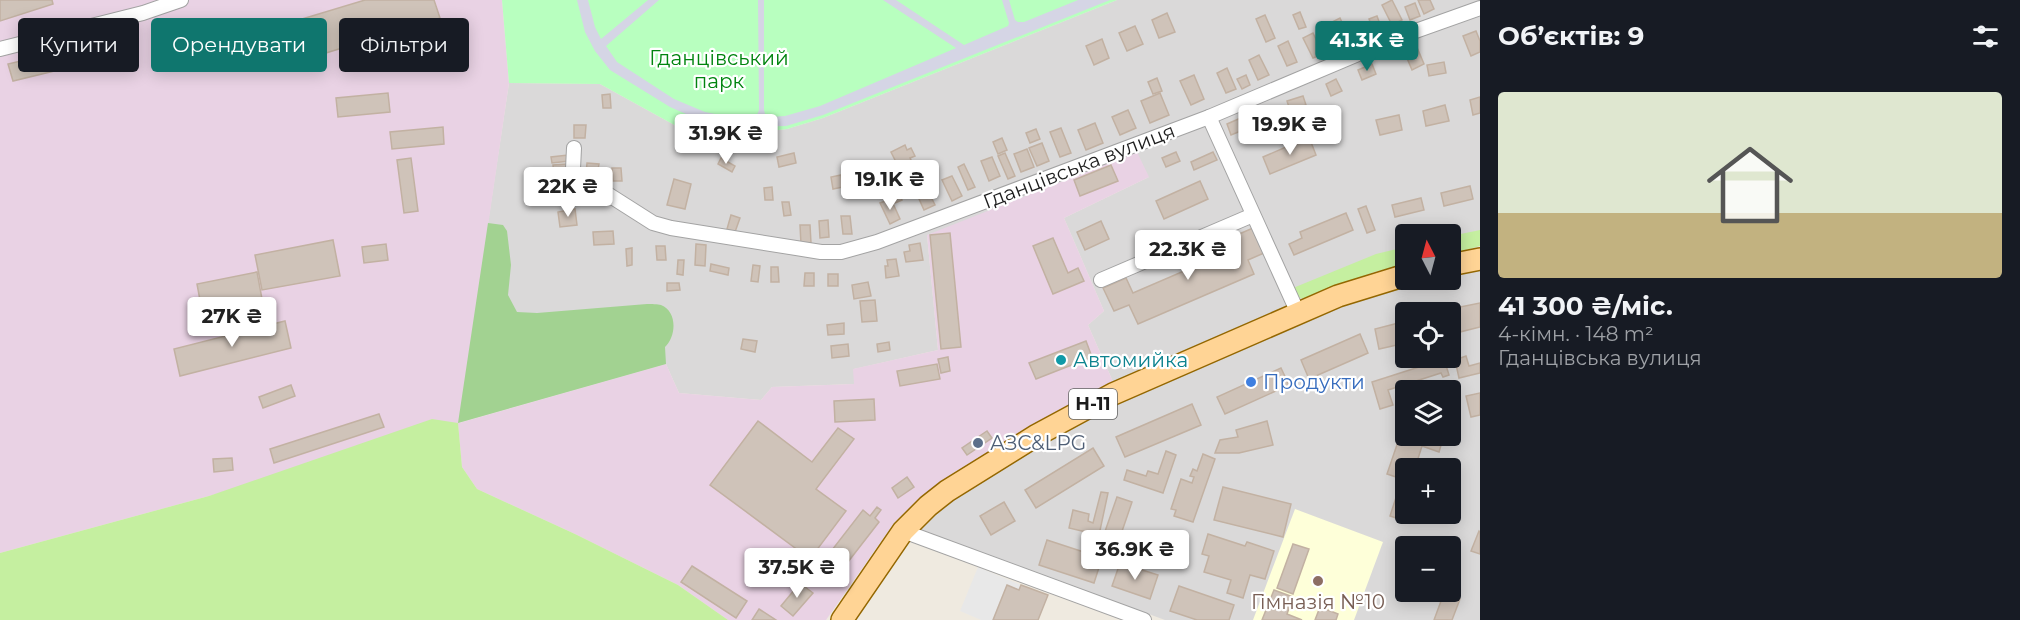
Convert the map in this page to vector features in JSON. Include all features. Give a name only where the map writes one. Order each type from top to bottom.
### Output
[{"type":"main road","points":[[1461,263],[1480,259]]},
{"type":"main road","name":"Н-11","points":[[842,620],[903,531],[946,491],[1075,413],[1113,394],[1338,296],[1395,279]]},
{"type":"street","points":[[0,49],[143,13],[182,0]]},
{"type":"street","name":"Гданцівська вулиця","points":[[574,148],[572,190],[609,195],[653,223],[797,249],[841,252],[877,242],[1209,117],[1396,38],[1480,8]]},
{"type":"street","points":[[1209,117],[1298,314]]},
{"type":"street","points":[[1101,280],[1253,215]]},
{"type":"street","points":[[903,531],[1144,620]]},
{"type":"shaded area","points":[[0,0],[502,0],[509,83],[459,423],[666,364],[679,393],[761,400],[772,387],[854,384],[853,369],[938,350],[927,235],[1137,152],[1149,177],[1064,218],[1104,311],[1088,325],[1114,384],[1073,403],[956,471],[921,497],[894,523],[826,620],[728,620],[678,585],[477,489],[462,467],[458,424],[0,553]]},
{"type":"shaded area","points":[[577,0],[588,0],[595,27],[601,39],[648,0],[659,0],[606,46],[617,62],[674,99],[705,112],[735,118],[757,115],[759,110],[758,0],[764,0],[764,110],[765,114],[771,117],[785,116],[820,106],[956,48],[883,0],[896,0],[964,45],[1008,26],[1002,0],[1009,0],[1015,20],[1024,22],[1078,0],[1110,0],[823,115],[786,126],[734,127],[702,121],[670,107],[610,70],[595,51],[585,32]]},
{"type":"shaded area","points":[[1117,0],[1480,0],[1480,246],[1461,251],[1461,224],[1395,224],[1395,267],[1374,272],[1285,307],[1114,384],[1088,325],[1104,311],[1064,218],[1149,177],[927,235],[938,350],[854,369],[854,384],[772,387],[761,400],[679,393],[666,364],[458,423],[509,83],[600,84],[727,154],[744,134],[787,129],[823,118]]},
{"type":"shaded area","points":[[1480,269],[1480,620],[1165,620],[920,530],[934,515],[964,491],[1041,443],[1116,404],[1345,303],[1395,288],[1395,290],[1461,290],[1461,274]]},
{"type":"shaded area","name":"Гімназія №10","points":[[1295,509],[1383,542],[1354,620],[1253,620]]},
{"type":"shaded area","points":[[978,567],[1021,585],[993,620],[981,620],[960,611]]},
{"type":"green space","name":"Гданцівський парк","points":[[502,0],[1117,0],[823,118],[787,129],[744,134],[727,154],[600,84],[509,83]]},
{"type":"green space","points":[[488,223],[503,225],[507,231],[511,265],[508,295],[517,312],[537,313],[647,304],[661,305],[667,308],[674,325],[669,343],[665,347],[666,364],[458,423]]},
{"type":"green space","points":[[1480,230],[1480,246],[1461,251],[1461,234]]},
{"type":"green space","points":[[1395,249],[1395,267],[1374,272],[1304,299],[1297,297],[1293,288],[1376,254]]},
{"type":"green space","points":[[432,419],[458,423],[462,467],[477,489],[678,585],[728,620],[0,620],[0,553],[209,496]]},
{"type":"building","points":[[0,0],[52,0],[53,4],[0,21]]},
{"type":"building","points":[[365,0],[434,0],[440,18],[339,18],[339,49],[327,53],[327,18],[305,18]]},
{"type":"building","points":[[1392,0],[1402,20],[1392,25],[1382,5]]},
{"type":"building","points":[[1418,0],[1430,0],[1434,9],[1424,14]]},
{"type":"building","points":[[1415,3],[1420,16],[1410,20],[1405,7]]},
{"type":"building","points":[[1300,12],[1306,27],[1299,29],[1293,15]]},
{"type":"building","points":[[1167,13],[1175,32],[1159,38],[1152,20]]},
{"type":"building","points":[[1265,15],[1275,38],[1266,42],[1256,19]]},
{"type":"building","points":[[1377,16],[1381,27],[1373,30],[1369,19]]},
{"type":"building","points":[[1340,18],[1349,38],[1339,43],[1330,23]]},
{"type":"building","points":[[1135,26],[1143,44],[1127,51],[1119,33]]},
{"type":"building","points":[[1476,31],[1480,41],[1480,52],[1471,56],[1463,36]]},
{"type":"building","points":[[1313,33],[1323,54],[1313,58],[1303,38]]},
{"type":"building","points":[[1102,39],[1109,58],[1094,65],[1086,46]]},
{"type":"building","points":[[1288,41],[1297,62],[1287,66],[1278,46]]},
{"type":"building","points":[[1416,45],[1424,64],[1412,70],[1404,51]]},
{"type":"building","points":[[1259,55],[1269,75],[1258,80],[1249,60]]},
{"type":"building","points":[[18,62],[18,72],[50,72],[13,81],[8,64]]},
{"type":"building","points":[[1444,62],[1446,73],[1429,76],[1427,65]]},
{"type":"building","points":[[1372,64],[1376,74],[1362,80],[1358,70]]},
{"type":"building","points":[[1227,68],[1236,89],[1226,93],[1217,73]]},
{"type":"building","points":[[1194,75],[1204,99],[1191,105],[1180,81]]},
{"type":"building","points":[[1246,75],[1250,85],[1242,89],[1237,79]]},
{"type":"building","points":[[1157,78],[1162,91],[1153,94],[1148,82]]},
{"type":"building","points":[[1336,79],[1342,91],[1331,96],[1326,84]]},
{"type":"building","points":[[388,93],[390,112],[338,117],[336,98]]},
{"type":"building","points":[[1160,93],[1169,115],[1150,123],[1141,101]]},
{"type":"building","points":[[610,94],[611,108],[603,108],[602,95]]},
{"type":"building","points":[[1303,96],[1306,105],[1290,110],[1287,101]]},
{"type":"building","points":[[1480,97],[1480,113],[1473,115],[1470,100]]},
{"type":"building","points":[[1445,105],[1449,121],[1426,126],[1423,111]]},
{"type":"building","points":[[1281,106],[1283,113],[1268,119],[1265,113]]},
{"type":"building","points":[[1128,110],[1136,128],[1120,135],[1112,117]]},
{"type":"building","points":[[1399,115],[1402,130],[1380,135],[1376,120]]},
{"type":"building","points":[[1243,117],[1248,128],[1231,135],[1227,124]]},
{"type":"building","points":[[1095,123],[1103,143],[1086,150],[1078,130]]},
{"type":"building","points":[[574,125],[586,125],[585,138],[574,138]]},
{"type":"building","points":[[443,127],[444,144],[392,149],[390,132]]},
{"type":"building","points":[[1061,128],[1071,153],[1060,157],[1050,132]]},
{"type":"building","points":[[1036,129],[1040,139],[1030,143],[1026,133]]},
{"type":"building","points":[[1309,137],[1316,155],[1270,174],[1263,157]]},
{"type":"building","points":[[1002,138],[1007,150],[998,154],[993,142]]},
{"type":"building","points":[[1042,143],[1049,161],[1037,166],[1029,148]]},
{"type":"building","points":[[905,145],[907,150],[911,148],[915,156],[910,158],[914,166],[901,172],[891,152]]},
{"type":"building","points":[[1027,149],[1034,167],[1021,172],[1014,154]]},
{"type":"building","points":[[1176,152],[1180,161],[1166,167],[1162,158]]},
{"type":"building","points":[[1213,152],[1217,160],[1194,170],[1191,162]]},
{"type":"building","points":[[794,153],[796,163],[779,167],[777,157]]},
{"type":"building","points":[[1005,153],[1015,176],[1008,179],[998,156]]},
{"type":"building","points":[[568,155],[569,161],[552,163],[551,157]]},
{"type":"building","points":[[992,157],[1000,176],[989,181],[981,161]]},
{"type":"building","points":[[411,158],[418,211],[404,213],[397,160]]},
{"type":"building","points":[[721,158],[735,166],[732,172],[718,164]]},
{"type":"building","points":[[587,163],[599,164],[597,175],[586,174]]},
{"type":"building","points":[[566,164],[567,178],[554,179],[553,165]]},
{"type":"building","points":[[964,164],[975,187],[968,190],[958,167]]},
{"type":"building","points":[[1111,165],[1118,181],[1080,196],[1074,180]]},
{"type":"building","points":[[612,168],[621,168],[622,181],[613,181]]},
{"type":"building","points":[[841,175],[843,187],[833,189],[831,177]]},
{"type":"building","points":[[952,176],[962,196],[952,201],[942,180]]},
{"type":"building","points":[[674,179],[691,184],[685,209],[667,205]]},
{"type":"building","points":[[1200,181],[1208,199],[1164,219],[1156,201]]},
{"type":"building","points":[[925,185],[935,205],[924,210],[915,190]]},
{"type":"building","points":[[896,186],[902,200],[895,203],[889,190]]},
{"type":"building","points":[[1470,186],[1473,199],[1444,206],[1441,193]]},
{"type":"building","points":[[772,187],[773,200],[765,200],[764,188]]},
{"type":"building","points":[[1421,198],[1424,210],[1395,217],[1392,205]]},
{"type":"building","points":[[891,199],[900,219],[890,224],[880,203]]},
{"type":"building","points":[[782,202],[789,202],[791,215],[784,216]]},
{"type":"building","points":[[1366,206],[1375,230],[1367,233],[1358,209]]},
{"type":"building","points":[[575,209],[577,225],[560,227],[558,212]]},
{"type":"building","points":[[1346,213],[1353,230],[1294,255],[1289,244],[1302,238],[1300,232]]},
{"type":"building","points":[[731,215],[740,218],[735,232],[727,229]]},
{"type":"building","points":[[841,216],[850,216],[852,234],[843,234]]},
{"type":"building","points":[[828,220],[829,237],[820,238],[819,221]]},
{"type":"building","points":[[1101,221],[1109,239],[1085,250],[1077,232]]},
{"type":"building","points":[[800,225],[810,225],[811,243],[801,244]]},
{"type":"building","points":[[1253,228],[1264,253],[1248,260],[1254,274],[1138,324],[1129,305],[1114,311],[1103,288],[1126,278],[1133,293],[1235,249],[1230,238]]},
{"type":"building","points":[[613,231],[614,244],[594,245],[593,232]]},
{"type":"building","points":[[950,233],[961,347],[941,349],[930,235]]},
{"type":"building","points":[[1053,238],[1068,273],[1078,268],[1084,281],[1053,294],[1033,246]]},
{"type":"building","points":[[333,240],[340,276],[262,290],[255,255]]},
{"type":"building","points":[[920,243],[923,260],[906,262],[904,252],[910,251],[909,245]]},
{"type":"building","points":[[386,244],[388,260],[364,263],[362,247]]},
{"type":"building","points":[[696,244],[706,245],[705,266],[695,265]]},
{"type":"building","points":[[656,246],[665,246],[666,260],[657,260]]},
{"type":"building","points":[[632,248],[632,265],[627,266],[626,249]]},
{"type":"building","points":[[896,259],[899,276],[886,278],[887,260]]},
{"type":"building","points":[[678,260],[684,260],[683,275],[677,274]]},
{"type":"building","points":[[711,264],[729,268],[728,275],[710,271]]},
{"type":"building","points":[[753,265],[760,266],[758,282],[751,281]]},
{"type":"building","points":[[771,267],[778,267],[779,282],[771,282]]},
{"type":"building","points":[[257,272],[262,299],[202,311],[197,284]]},
{"type":"building","points":[[805,273],[814,273],[814,286],[804,286]]},
{"type":"building","points":[[828,274],[838,274],[838,286],[828,286]]},
{"type":"building","points":[[868,282],[871,296],[854,299],[852,285]]},
{"type":"building","points":[[667,283],[679,283],[680,290],[667,291]]},
{"type":"building","points":[[875,300],[877,321],[862,322],[860,301]]},
{"type":"building","points":[[1480,303],[1480,327],[1461,332],[1461,307]]},
{"type":"building","points":[[285,321],[291,348],[180,376],[174,349]]},
{"type":"building","points":[[844,323],[844,334],[828,335],[827,325]]},
{"type":"building","points":[[1395,324],[1395,345],[1379,349],[1375,329]]},
{"type":"building","points":[[1360,334],[1368,353],[1309,379],[1301,360]]},
{"type":"building","points":[[743,339],[757,341],[755,352],[741,349]]},
{"type":"building","name":"Автомийка","points":[[1086,341],[1092,357],[1036,379],[1029,363]]},
{"type":"building","points":[[889,342],[890,350],[878,352],[877,344]]},
{"type":"building","points":[[848,344],[849,356],[832,358],[831,346]]},
{"type":"building","points":[[1466,356],[1469,366],[1480,363],[1480,373],[1459,378],[1457,368],[1461,368],[1461,358]]},
{"type":"building","points":[[948,357],[950,371],[941,373],[938,359]]},
{"type":"building","points":[[937,364],[940,379],[900,386],[897,371]]},
{"type":"building","points":[[1281,368],[1289,385],[1225,414],[1217,397]]},
{"type":"building","points":[[1416,368],[1447,368],[1449,375],[1443,377],[1441,373],[1419,380],[1395,380],[1395,388],[1388,390],[1393,405],[1380,409],[1372,382]]},
{"type":"building","points":[[291,385],[295,396],[263,408],[259,397]]},
{"type":"building","points":[[1480,393],[1480,415],[1471,417],[1466,396]]},
{"type":"building","points":[[874,399],[875,420],[835,422],[834,401]]},
{"type":"building","points":[[1192,404],[1201,425],[1125,457],[1116,437]]},
{"type":"building","points":[[379,414],[384,427],[274,463],[270,449]]},
{"type":"building","points":[[758,421],[812,462],[838,428],[854,439],[816,489],[846,511],[810,559],[710,485]]},
{"type":"building","points":[[1267,421],[1273,445],[1239,453],[1215,453],[1220,440],[1238,437],[1236,430]]},
{"type":"building","points":[[987,431],[992,438],[967,455],[962,448]]},
{"type":"building","points":[[1397,446],[1422,446],[1418,458],[1395,458],[1395,477],[1387,474]]},
{"type":"building","points":[[1422,446],[1441,446],[1439,452]]},
{"type":"building","points":[[1093,448],[1104,466],[1036,508],[1025,490]]},
{"type":"building","points":[[1166,451],[1176,455],[1163,493],[1124,480],[1127,470],[1146,476],[1148,471],[1158,474]]},
{"type":"building","points":[[1203,454],[1215,459],[1193,522],[1174,516],[1176,510],[1171,509],[1181,479],[1192,483],[1194,477],[1190,476],[1193,469],[1197,471]]},
{"type":"building","points":[[232,458],[233,470],[214,472],[213,459]]},
{"type":"building","points":[[907,477],[914,487],[898,498],[892,488]]},
{"type":"building","points":[[1223,487],[1291,504],[1283,537],[1214,520]]},
{"type":"building","points":[[1101,492],[1108,493],[1099,535],[1069,528],[1073,510],[1089,514],[1088,521],[1093,523]]},
{"type":"building","points":[[1117,497],[1132,502],[1117,546],[1102,540]]},
{"type":"building","points":[[1395,501],[1395,518],[1390,516]]},
{"type":"building","points":[[1004,502],[1015,521],[991,535],[980,516]]},
{"type":"building","points":[[877,507],[881,510],[875,518],[879,522],[834,580],[818,568],[863,510],[870,516]]},
{"type":"building","points":[[1480,532],[1480,554],[1471,551]]},
{"type":"building","points":[[1137,533],[1170,543],[1167,554],[1133,544]]},
{"type":"building","points":[[1208,534],[1245,546],[1247,542],[1274,551],[1265,579],[1250,575],[1243,598],[1227,593],[1231,580],[1204,572],[1209,556],[1202,554]]},
{"type":"building","points":[[1047,540],[1102,558],[1094,583],[1039,565]]},
{"type":"building","points":[[1293,544],[1309,549],[1293,594],[1277,588]]},
{"type":"building","points":[[1120,563],[1158,575],[1150,599],[1112,586]]},
{"type":"building","points":[[692,566],[747,601],[736,618],[681,582]]},
{"type":"building","points":[[800,583],[813,593],[793,616],[781,606]]},
{"type":"building","points":[[1007,585],[1019,590],[1021,585],[1048,595],[1038,620],[993,620]]},
{"type":"building","points":[[1179,586],[1234,605],[1229,620],[1197,620],[1170,611]]},
{"type":"building","points":[[1274,590],[1293,597],[1287,614],[1302,620],[1262,620]]},
{"type":"building","points":[[1441,602],[1459,602],[1452,620],[1434,620]]},
{"type":"building","points":[[1320,607],[1338,614],[1336,620],[1315,620]]},
{"type":"building","points":[[759,609],[776,620],[752,620]]},
{"type":"place","name":"Автомийка","points":[[1061,360]]},
{"type":"place","name":"Продукти","points":[[1251,382]]},
{"type":"place","name":"АЗС&LPG","points":[[978,443]]},
{"type":"place","name":"Гімназія №10","points":[[1318,581]]}]
